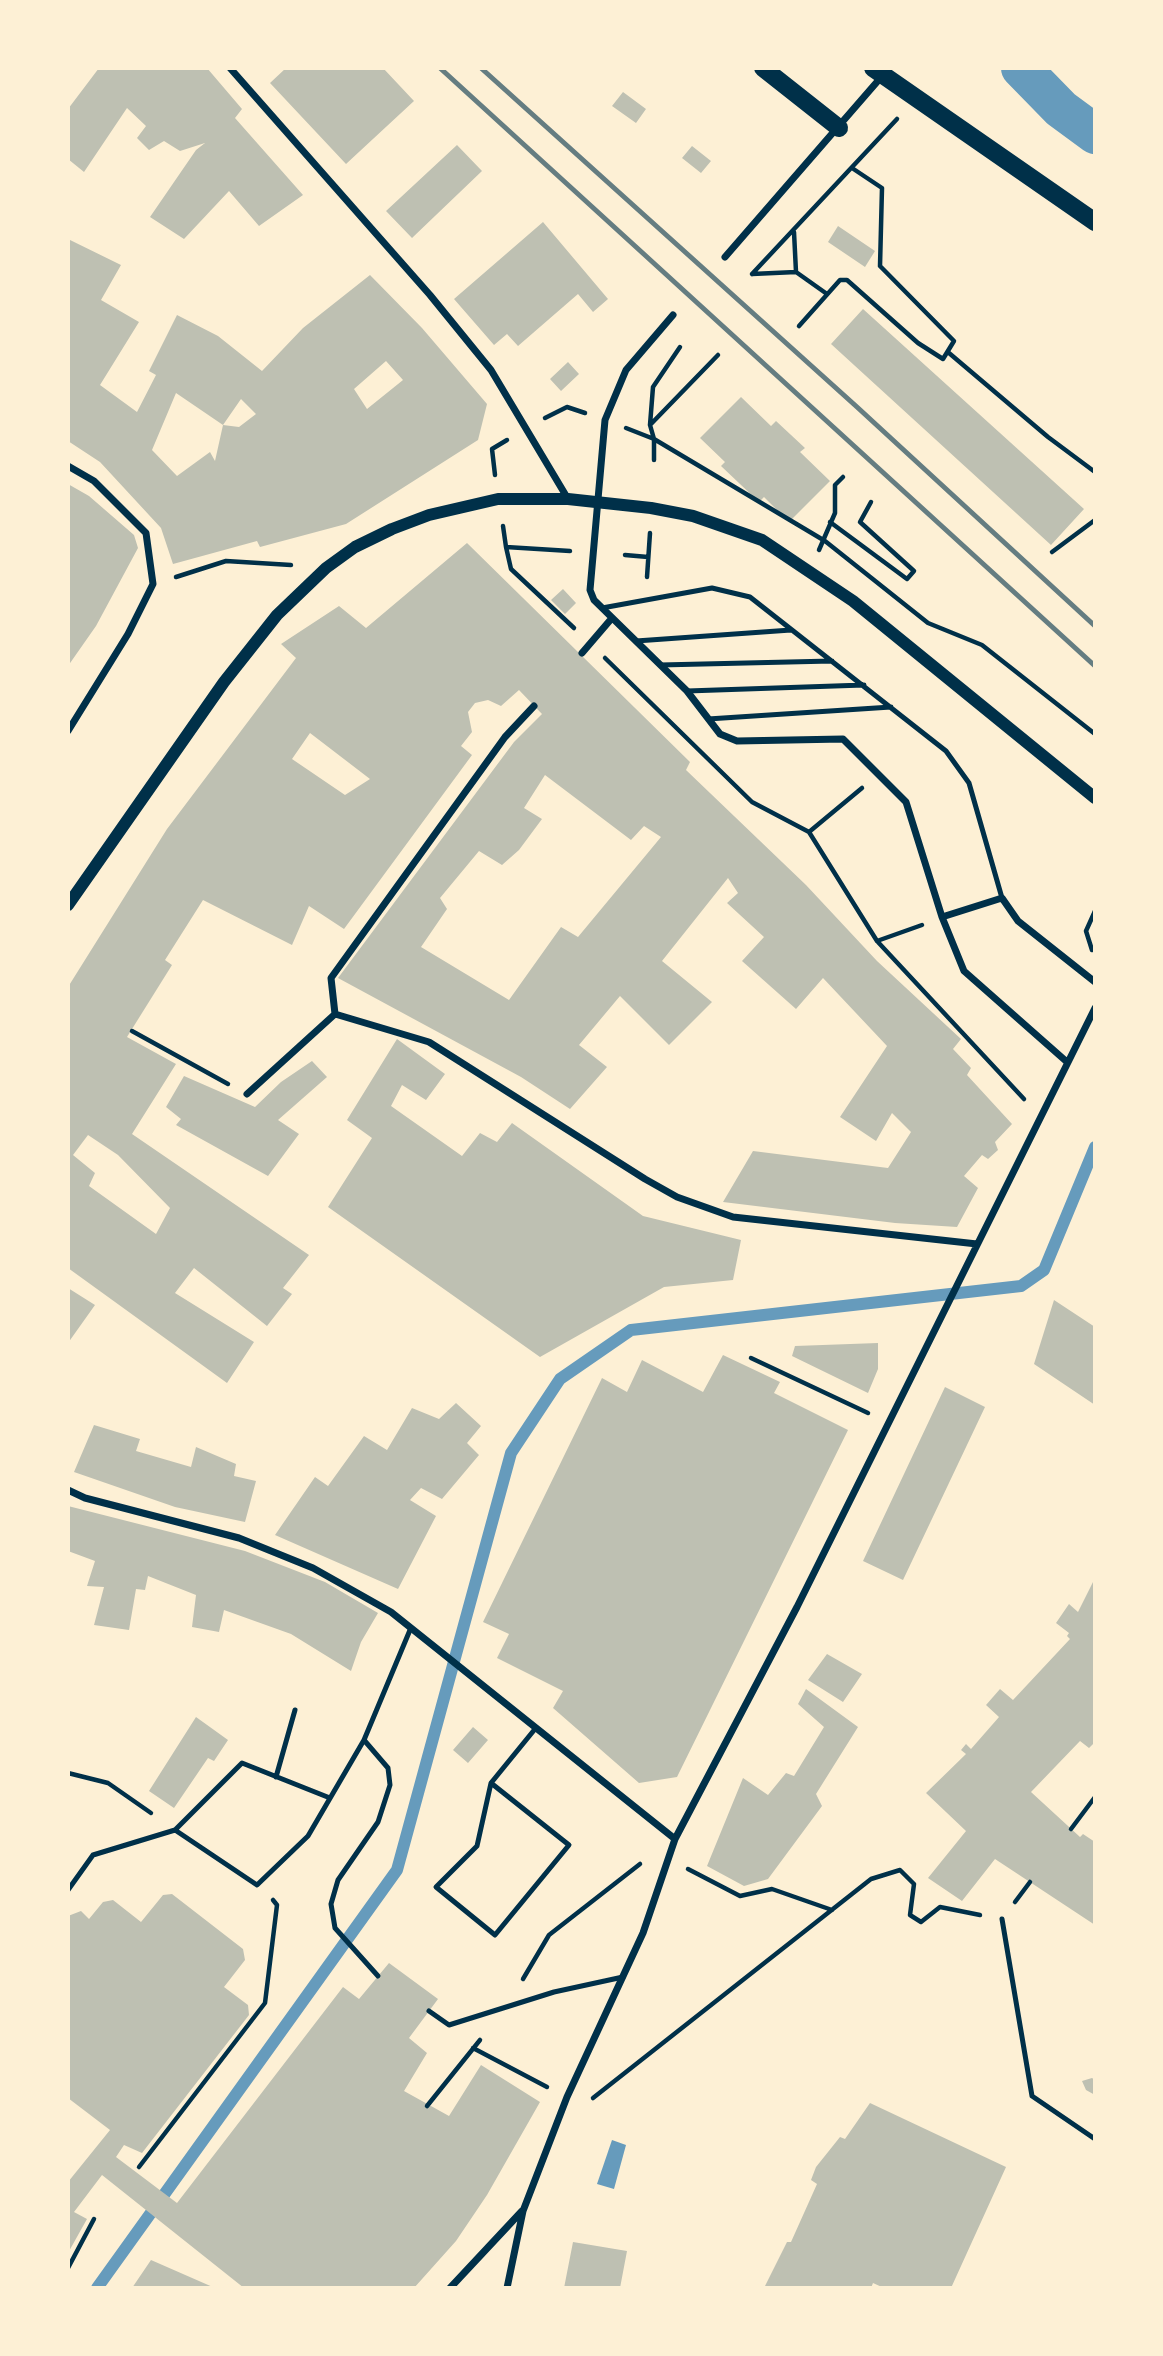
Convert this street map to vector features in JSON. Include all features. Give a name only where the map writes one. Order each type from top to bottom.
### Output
[{"type":"main road","points":[[763,68],[839,128]]},
{"type":"main road","points":[[873,68],[1095,222]]},
{"type":"street","points":[[230,68],[430,295],[491,370],[568,499]]},
{"type":"street","points":[[724,257],[839,128],[888,68]]},
{"type":"street","points":[[673,315],[626,370],[605,420],[590,590],[594,600],[687,691],[720,734],[737,741],[843,740],[878,774],[905,802],[942,917],[964,971],[1067,1062]]},
{"type":"street","points":[[68,466],[94,481],[146,533],[153,584],[128,634],[68,731]]},
{"type":"street","points":[[68,905],[224,682],[277,615],[326,568],[355,547],[429,515],[498,499],[568,499],[693,516],[762,540],[864,609],[1095,798]]},
{"type":"street","points":[[582,653],[612,618]]},
{"type":"street","points":[[335,1014],[331,978],[505,737],[534,706]]},
{"type":"street","points":[[942,917],[1002,898],[1018,921],[1095,982]]},
{"type":"street","points":[[507,2288],[523,2211],[554,2128],[643,1933],[675,1839],[797,1607],[1095,1008]]},
{"type":"street","points":[[247,1094],[335,1014]]},
{"type":"street","points":[[335,1014],[429,1042],[645,1180],[677,1197],[733,1217],[977,1244]]},
{"type":"street","points":[[68,1490],[85,1498],[239,1538],[313,1569],[391,1612],[410,1630],[675,1839]]},
{"type":"street","points":[[450,2288],[523,2211]]},
{"type":"lane","points":[[602,608],[712,588],[750,597],[946,751],[969,783],[1002,898]]},
{"type":"lane","points":[[636,641],[791,630]]},
{"type":"lane","points":[[660,665],[832,661]]},
{"type":"lane","points":[[687,691],[863,685]]},
{"type":"lane","points":[[708,719],[891,707]]},
{"type":"lane","points":[[175,1830],[257,1885],[308,1836],[365,1740],[410,1630]]},
{"type":"lane","points":[[276,1777],[295,1710]]},
{"type":"lane","points":[[491,1783],[569,1845],[495,1935],[436,1887],[477,1846],[491,1783],[535,1729]]},
{"type":"lane","points":[[365,1740],[388,1768],[390,1785],[378,1822],[338,1880],[331,1904],[335,1928],[369,1970],[378,1976]]},
{"type":"lane","points":[[68,1890],[93,1855],[175,1830],[242,1763],[330,1798]]},
{"type":"lane","points":[[1002,1919],[1032,2096],[1095,2139]]},
{"type":"lane","points":[[429,2011],[449,2025],[554,1992],[623,1977]]},
{"type":"path","points":[[827,294],[796,272],[752,274],[887,131]]},
{"type":"path","points":[[799,326],[839,280],[847,280],[918,342],[943,359],[954,341],[880,266],[882,188],[852,167]]},
{"type":"path","points":[[794,232],[796,272]]},
{"type":"path","points":[[654,460],[654,439],[650,425],[653,387],[683,343]]},
{"type":"path","points":[[949,353],[1048,437],[1095,472]]},
{"type":"path","points":[[650,425],[718,355]]},
{"type":"path","points":[[654,439],[825,541],[929,623],[982,645],[1095,734]]},
{"type":"path","points":[[807,569],[825,541],[835,513],[835,485],[843,477]]},
{"type":"path","points":[[830,522],[907,579],[914,571],[860,522],[871,502]]},
{"type":"path","points":[[1052,552],[1095,520]]},
{"type":"path","points":[[646,600],[650,532]]},
{"type":"path","points":[[506,547],[512,569],[752,802],[809,832],[877,941],[1040,1116]]},
{"type":"path","points":[[625,555],[649,557]]},
{"type":"path","points":[[179,576],[226,561],[326,568]]},
{"type":"path","points":[[809,832],[878,774]]},
{"type":"path","points":[[1095,911],[1086,931],[1095,959]]},
{"type":"path","points":[[877,941],[942,917]]},
{"type":"path","points":[[132,1031],[247,1094]]},
{"type":"path","points":[[751,1358],[888,1422]]},
{"type":"path","points":[[68,1773],[108,1783],[175,1830]]},
{"type":"path","points":[[1071,1829],[1095,1797]]},
{"type":"path","points":[[427,2106],[506,2008],[549,1935],[592,1899],[675,1839]]},
{"type":"path","points":[[667,1862],[698,1872],[740,1896],[772,1889],[833,1910]]},
{"type":"path","points":[[554,2128],[872,1879],[900,1870],[914,1884],[910,1914],[921,1922],[940,1907],[1002,1919]]},
{"type":"path","points":[[139,2167],[265,2003],[277,1905],[257,1885]]},
{"type":"path","points":[[472,2048],[522,2075]]},
{"type":"path","points":[[68,2268],[94,2219]]},
{"type":"water","points":[[612,2140],[626,2145],[614,2189],[597,2184]]},
{"type":"building","points":[[99,68],[207,68],[242,109],[235,118],[303,195],[259,226],[229,191],[184,239],[150,217],[196,150],[205,143],[180,151],[164,141],[149,150],[137,138],[146,126],[127,108],[84,172],[68,159],[68,109]]},
{"type":"building","points":[[286,68],[383,68],[414,101],[346,164],[270,83]]},
{"type":"building","points":[[623,92],[646,109],[636,123],[612,106]]},
{"type":"building","points":[[457,145],[482,171],[412,238],[386,211]]},
{"type":"building","points":[[692,146],[711,161],[701,173],[682,158]]},
{"type":"building","points":[[543,222],[608,299],[593,312],[578,294],[518,346],[507,334],[494,345],[454,299]]},
{"type":"building","points":[[838,226],[875,251],[865,267],[828,242]]},
{"type":"building","points":[[68,239],[121,265],[101,300],[139,322],[100,385],[137,412],[156,375],[149,371],[177,315],[218,336],[262,371],[303,328],[370,275],[422,328],[487,404],[478,440],[346,524],[260,547],[257,541],[173,564],[161,528],[100,462],[68,441]],"holes":[[[386,361],[403,380],[367,409],[354,389]],[[176,393],[223,425],[215,461],[210,452],[177,476],[152,450]],[[241,399],[256,414],[239,427],[223,425]]]},
{"type":"building","points":[[863,309],[1084,509],[1051,545],[831,344]]},
{"type":"building","points":[[568,362],[579,374],[561,391],[550,379]]},
{"type":"building","points":[[741,397],[771,426],[776,421],[805,448],[800,452],[830,481],[789,522],[764,497],[759,502],[721,466],[725,462],[700,438]]},
{"type":"building","points":[[68,484],[89,496],[134,535],[138,548],[96,626],[68,666]]},
{"type":"building","points":[[467,543],[690,762],[686,770],[806,885],[877,961],[961,1039],[953,1049],[971,1068],[967,1075],[1012,1124],[995,1142],[998,1150],[988,1159],[982,1155],[964,1176],[978,1188],[957,1227],[895,1223],[723,1202],[753,1151],[888,1168],[911,1132],[892,1113],[876,1141],[840,1117],[887,1046],[823,978],[796,1009],[742,961],[764,937],[727,903],[738,893],[728,878],[662,961],[712,1002],[669,1045],[620,996],[579,1045],[607,1067],[570,1109],[521,1077],[338,978],[514,742],[542,714],[519,690],[501,706],[488,700],[475,703],[468,712],[472,732],[461,746],[472,755],[344,929],[309,906],[292,945],[203,900],[165,960],[172,965],[127,1037],[176,1064],[132,1134],[309,1255],[283,1288],[292,1294],[267,1326],[194,1268],[175,1293],[254,1342],[227,1383],[68,1268],[68,987],[167,829],[296,658],[281,644],[339,606],[366,628]],"holes":[[[310,733],[370,779],[345,795],[292,759]],[[545,775],[631,840],[644,826],[661,837],[578,937],[561,927],[509,1000],[421,947],[447,909],[440,898],[479,851],[502,865],[519,850],[542,819],[524,808]],[[88,1135],[118,1155],[170,1208],[156,1234],[89,1186],[95,1173],[73,1155]]]},
{"type":"building","points":[[563,589],[576,603],[565,614],[551,600]]},
{"type":"building","points":[[397,1039],[445,1074],[426,1100],[402,1085],[391,1106],[462,1156],[480,1133],[497,1142],[512,1123],[643,1216],[741,1240],[733,1280],[664,1287],[540,1357],[328,1207],[372,1138],[347,1120]]},
{"type":"building","points":[[312,1061],[327,1077],[278,1120],[299,1134],[268,1176],[176,1125],[181,1119],[166,1107],[184,1076],[255,1107],[281,1082]]},
{"type":"building","points":[[68,1288],[95,1305],[68,1343]]},
{"type":"building","points":[[1054,1300],[1095,1327],[1095,1405],[1034,1364]]},
{"type":"building","points":[[878,1343],[878,1369],[868,1393],[792,1356],[795,1346]]},
{"type":"building","points":[[723,1355],[780,1382],[774,1393],[848,1430],[677,1777],[639,1783],[553,1708],[563,1691],[497,1658],[509,1634],[483,1622],[602,1378],[627,1392],[642,1360],[703,1392]]},
{"type":"building","points":[[945,1387],[985,1407],[903,1580],[863,1561]]},
{"type":"building","points":[[456,1403],[481,1426],[467,1443],[479,1455],[442,1499],[421,1488],[410,1500],[436,1516],[398,1589],[275,1535],[315,1477],[328,1486],[364,1436],[387,1450],[412,1408],[439,1419]]},
{"type":"building","points":[[94,1425],[140,1439],[136,1451],[191,1467],[196,1447],[236,1464],[234,1476],[256,1481],[245,1522],[175,1507],[74,1472]]},
{"type":"building","points":[[68,1506],[245,1551],[325,1582],[378,1613],[361,1642],[351,1671],[291,1634],[224,1610],[219,1632],[192,1627],[196,1595],[148,1576],[145,1590],[136,1589],[129,1630],[94,1625],[104,1587],[87,1586],[95,1561],[68,1551]]},
{"type":"building","points":[[1095,1578],[1095,1742],[1089,1748],[1080,1741],[1031,1792],[1080,1837],[1083,1834],[1095,1842],[1095,1925],[995,1859],[962,1901],[928,1878],[966,1831],[926,1793],[966,1754],[961,1750],[966,1744],[971,1749],[999,1717],[986,1705],[1000,1689],[1013,1700],[1070,1639],[1067,1636],[1069,1633],[1056,1623],[1069,1604],[1078,1612]]},
{"type":"building","points":[[827,1654],[862,1674],[843,1702],[808,1680]]},
{"type":"building","points":[[806,1689],[858,1727],[816,1794],[822,1806],[768,1879],[744,1886],[707,1866],[743,1778],[768,1795],[786,1773],[794,1776],[824,1727],[798,1704]]},
{"type":"building","points":[[196,1717],[228,1740],[214,1761],[208,1758],[174,1808],[149,1791]]},
{"type":"building","points":[[473,1727],[488,1740],[468,1763],[453,1750]]},
{"type":"building","points":[[172,1894],[243,1949],[245,1960],[224,1987],[248,2005],[249,2015],[142,2153],[124,2145],[116,2157],[177,2203],[343,1987],[359,1999],[389,1963],[438,1999],[409,2038],[427,2053],[404,2091],[449,2116],[481,2065],[540,2102],[487,2195],[456,2241],[414,2288],[244,2288],[102,2175],[74,2212],[87,2219],[68,2253],[68,2182],[110,2130],[68,2098],[68,1916],[81,1911],[89,1919],[103,1902],[113,1900],[141,1922],[163,1895]]},
{"type":"building","points":[[1092,2078],[1095,2080],[1095,2095],[1086,2090],[1082,2081]]},
{"type":"building","points":[[870,2103],[1006,2167],[951,2288],[884,2288],[873,2283],[871,2288],[764,2288],[787,2242],[791,2242],[817,2184],[811,2180],[816,2167],[840,2137],[845,2139]]},
{"type":"building","points":[[573,2242],[627,2251],[620,2288],[564,2288]]},
{"type":"building","points":[[151,2260],[215,2288],[132,2288]]},
{"type":"waterway","points":[[1021,68],[1061,109],[1095,134]]},
{"type":"waterway","points":[[97,2288],[397,1870],[511,1453],[560,1379],[631,1330],[1021,1286],[1044,1270],[1095,1147]]},
{"type":"railway","points":[[440,68],[1095,666]]},
{"type":"railway","points":[[481,68],[1095,626]]}]
